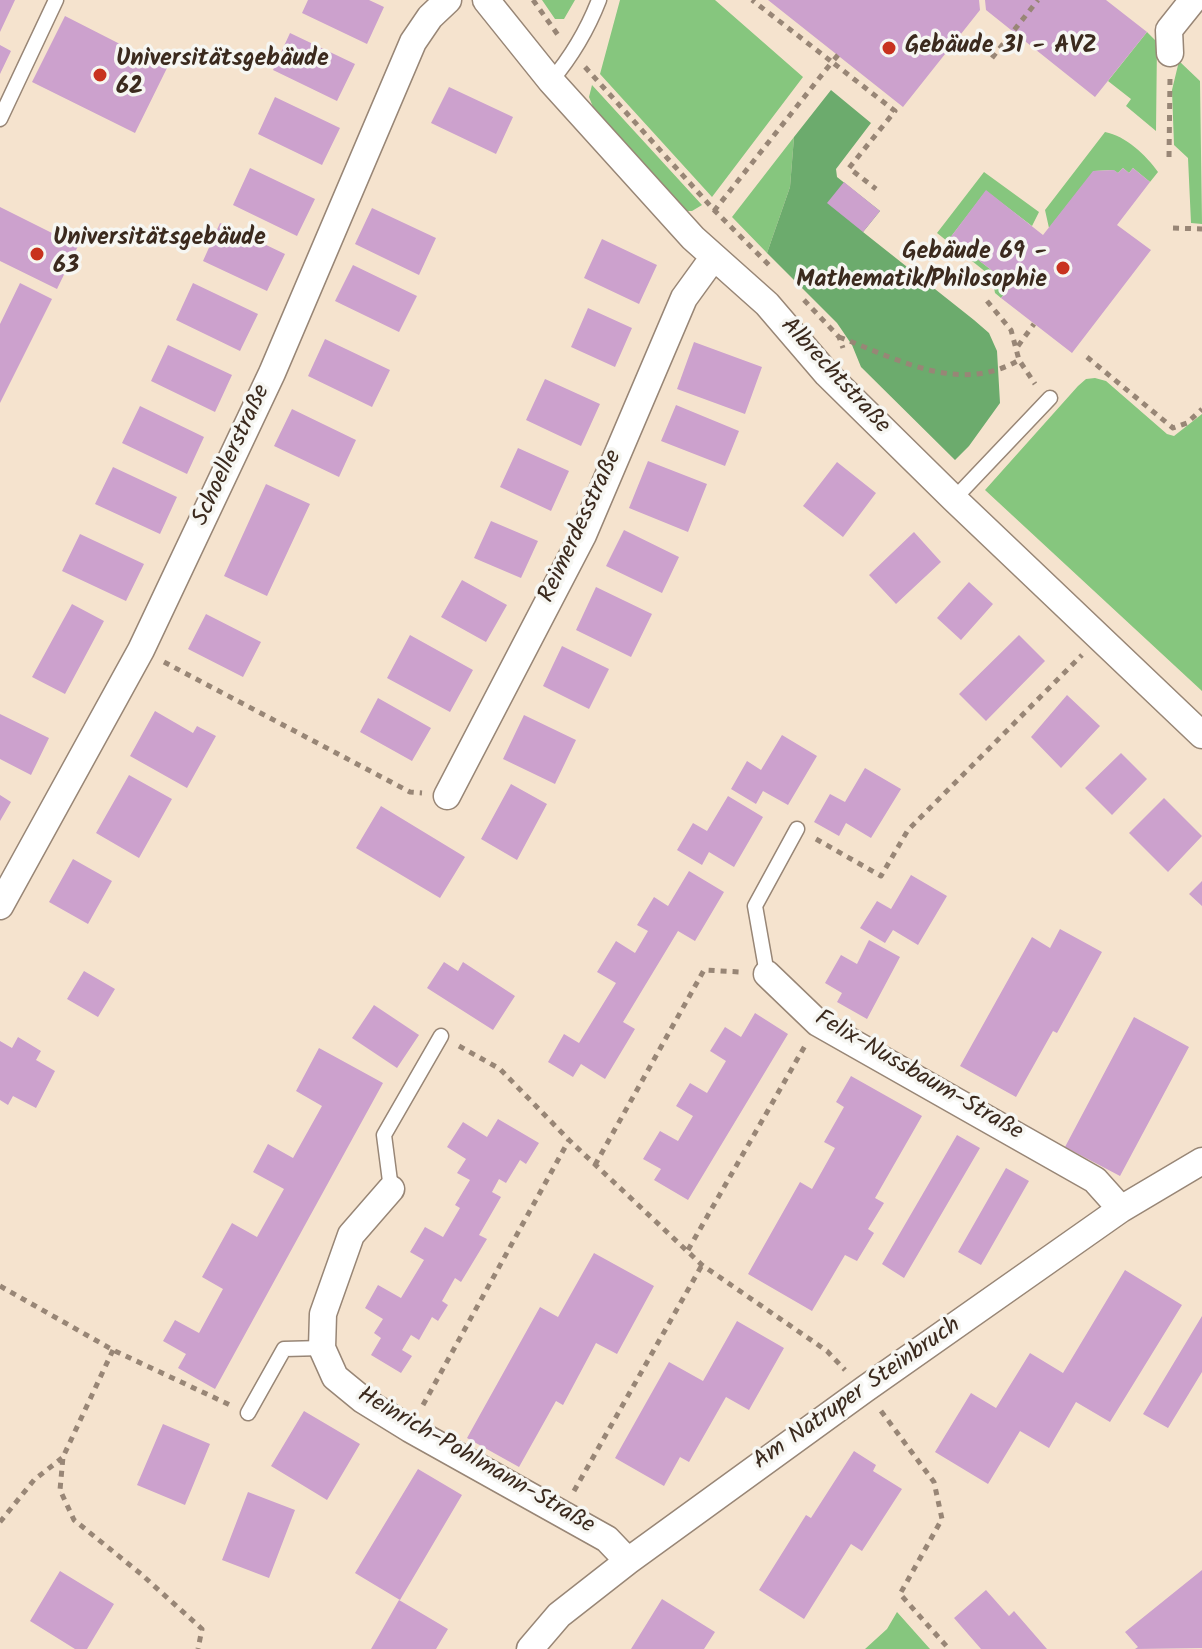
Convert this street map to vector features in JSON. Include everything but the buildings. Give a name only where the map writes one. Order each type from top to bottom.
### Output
[{"type":"street","name":"Schoellerstraße","points":[[0,906],[141,650],[272,373],[413,42],[430,17],[448,0]]},
{"type":"street","name":"Albrechtstraße","points":[[486,0],[551,81],[693,238],[767,304],[827,374],[1202,735]]},
{"type":"street","points":[[1170,53],[1169,30],[1193,0]]},
{"type":"street","name":"Reimerdesstraße","points":[[447,796],[583,535],[684,298],[713,258]]},
{"type":"street","name":"Felix-Nussbaum-Straße","points":[[767,974],[818,1023],[1095,1180],[1121,1209]]},
{"type":"street","name":"Am Natruper Steinbruch","points":[[530,1649],[559,1615],[628,1561],[1121,1209],[1202,1161]]},
{"type":"street","points":[[322,1348],[323,1314],[351,1235],[391,1189]]},
{"type":"street","name":"Heinrich-Pohlmann-Straße","points":[[322,1348],[335,1377],[363,1400],[607,1539],[628,1561]]},
{"type":"lane","points":[[0,119],[56,0]]},
{"type":"lane","points":[[551,81],[573,54],[599,0]]},
{"type":"lane","points":[[954,499],[1050,398]]},
{"type":"lane","points":[[767,974],[755,906],[797,829]]},
{"type":"lane","points":[[391,1189],[384,1135],[441,1036]]},
{"type":"lane","points":[[248,1413],[284,1349],[322,1348]]},
{"type":"path","points":[[533,0],[573,54],[715,211],[777,273]]},
{"type":"path","points":[[752,0],[895,111],[849,168],[876,189]]},
{"type":"path","points":[[992,58],[1038,0]]},
{"type":"path","points":[[1169,157],[1170,53]]},
{"type":"path","points":[[693,238],[838,55]]},
{"type":"path","points":[[1173,228],[1202,229]]},
{"type":"path","points":[[797,293],[839,337],[849,360]]},
{"type":"path","points":[[987,301],[1011,330],[1019,360],[1033,382],[1050,398]]},
{"type":"path","points":[[1017,346],[1034,324]]},
{"type":"path","points":[[839,337],[926,370],[967,377],[1000,371],[1019,360]]},
{"type":"path","points":[[1087,357],[1173,428],[1187,423],[1202,409]]},
{"type":"path","points":[[797,829],[881,876],[908,830],[1099,637]]},
{"type":"path","points":[[141,650],[410,792],[447,796]]},
{"type":"path","points":[[595,1165],[704,970],[767,974]]},
{"type":"path","points":[[688,1250],[818,1023]]},
{"type":"path","points":[[441,1036],[500,1069],[569,1140],[702,1265],[827,1351],[865,1389],[934,1482],[942,1519],[900,1594],[949,1649]]},
{"type":"path","points":[[410,1429],[569,1140]]},
{"type":"path","points":[[562,1513],[702,1265]]},
{"type":"path","points":[[0,1286],[113,1350],[248,1413]]},
{"type":"path","points":[[113,1350],[63,1457],[60,1490],[74,1520],[202,1629],[198,1649]]},
{"type":"path","points":[[0,1522],[34,1480],[63,1457]]},
{"type":"green space","points":[[542,0],[575,0],[564,19],[555,19]]},
{"type":"green space","points":[[620,0],[715,0],[803,77],[712,197],[600,74]]},
{"type":"green space","points":[[1147,32],[1157,42],[1156,131],[1126,106],[1131,99],[1108,81]]},
{"type":"green space","points":[[1179,61],[1200,81],[1202,224],[1191,223],[1188,158],[1174,145],[1172,90]]},
{"type":"green space","points":[[592,85],[702,205],[685,211],[593,107],[589,97]]},
{"type":"green space","points":[[831,90],[871,123],[836,169],[837,177],[880,211],[863,232],[989,333],[997,351],[1000,403],[955,460],[861,367],[852,345],[837,323],[767,253],[790,187],[794,137]]},
{"type":"green space","points":[[1105,132],[1135,147],[1158,172],[1150,182],[1133,168],[1129,173],[1123,168],[1118,173],[1113,170],[1094,171],[1049,228],[1045,210]]},
{"type":"green space","points":[[794,137],[790,187],[767,253],[732,217]]},
{"type":"green space","points":[[984,172],[1039,212],[1032,226],[986,191],[950,238],[1012,286],[1001,298],[995,293],[992,277],[937,233]]},
{"type":"green space","points":[[1086,379],[1106,381],[1167,434],[1174,436],[1202,414],[1202,691],[985,490],[1078,386]]},
{"type":"green space","points":[[897,1612],[930,1649],[865,1649],[887,1629]]},
{"type":"place","name":"Gebäude 31 - AVZ","points":[[889,48]]},
{"type":"place","name":"Universitätsgebäude 62","points":[[100,75]]},
{"type":"place","name":"Universitätsgebäude 63","points":[[37,254]]},
{"type":"place","name":"Gebäude 69 - Mathematik/Philosophie","points":[[1063,268]]}]
